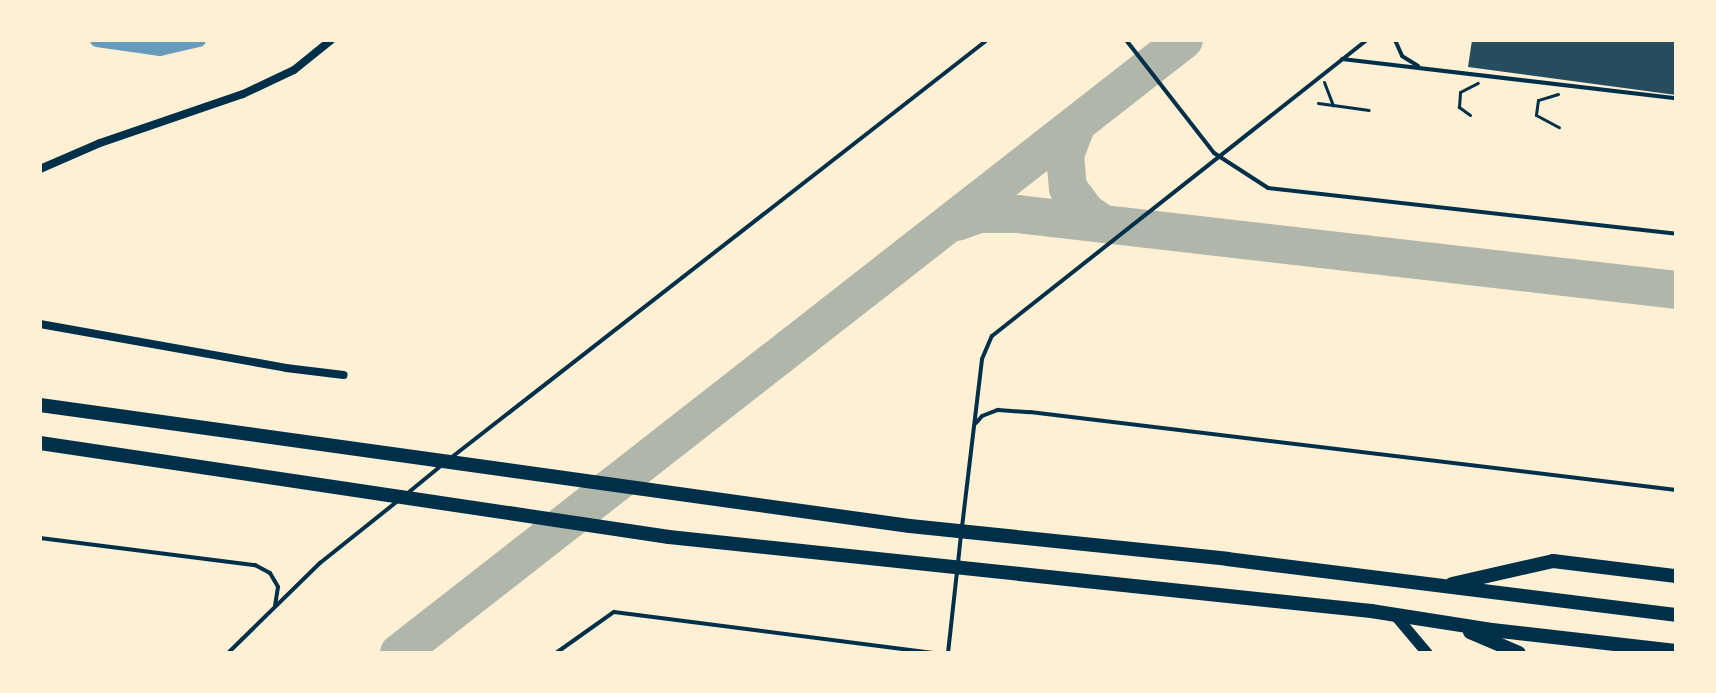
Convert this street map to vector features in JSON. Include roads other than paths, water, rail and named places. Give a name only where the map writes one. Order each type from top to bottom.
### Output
[{"type":"main road","points":[[40,405],[910,526],[1227,559],[1676,615]]},
{"type":"main road","points":[[40,443],[669,537],[1394,614],[1676,651]]},
{"type":"main road","points":[[1441,587],[1553,561],[1676,576]]},
{"type":"main road","points":[[1448,623],[1519,653]]},
{"type":"street","points":[[40,169],[100,143],[243,94],[294,70],[331,40]]},
{"type":"street","points":[[40,324],[286,368],[344,375]]},
{"type":"street","points":[[1394,614],[1427,653]]},
{"type":"lane","points":[[228,653],[320,563],[555,375],[987,40]]},
{"type":"lane","points":[[1126,40],[1217,156],[1268,188],[1676,234]]},
{"type":"lane","points":[[948,653],[982,359],[992,336],[1367,40]]},
{"type":"lane","points":[[1395,40],[1402,56],[1411,64],[1428,69]]},
{"type":"lane","points":[[1342,59],[1676,98]]},
{"type":"lane","points":[[974,429],[977,420],[990,413],[1030,412],[1676,490]]},
{"type":"lane","points":[[40,538],[255,565],[270,573],[278,587],[272,611]]},
{"type":"lane","points":[[556,653],[614,612],[935,653]]},
{"type":"lane","points":[[563,653],[568,644]]},
{"type":"waterway","points":[[97,40],[160,49],[199,40]]}]
